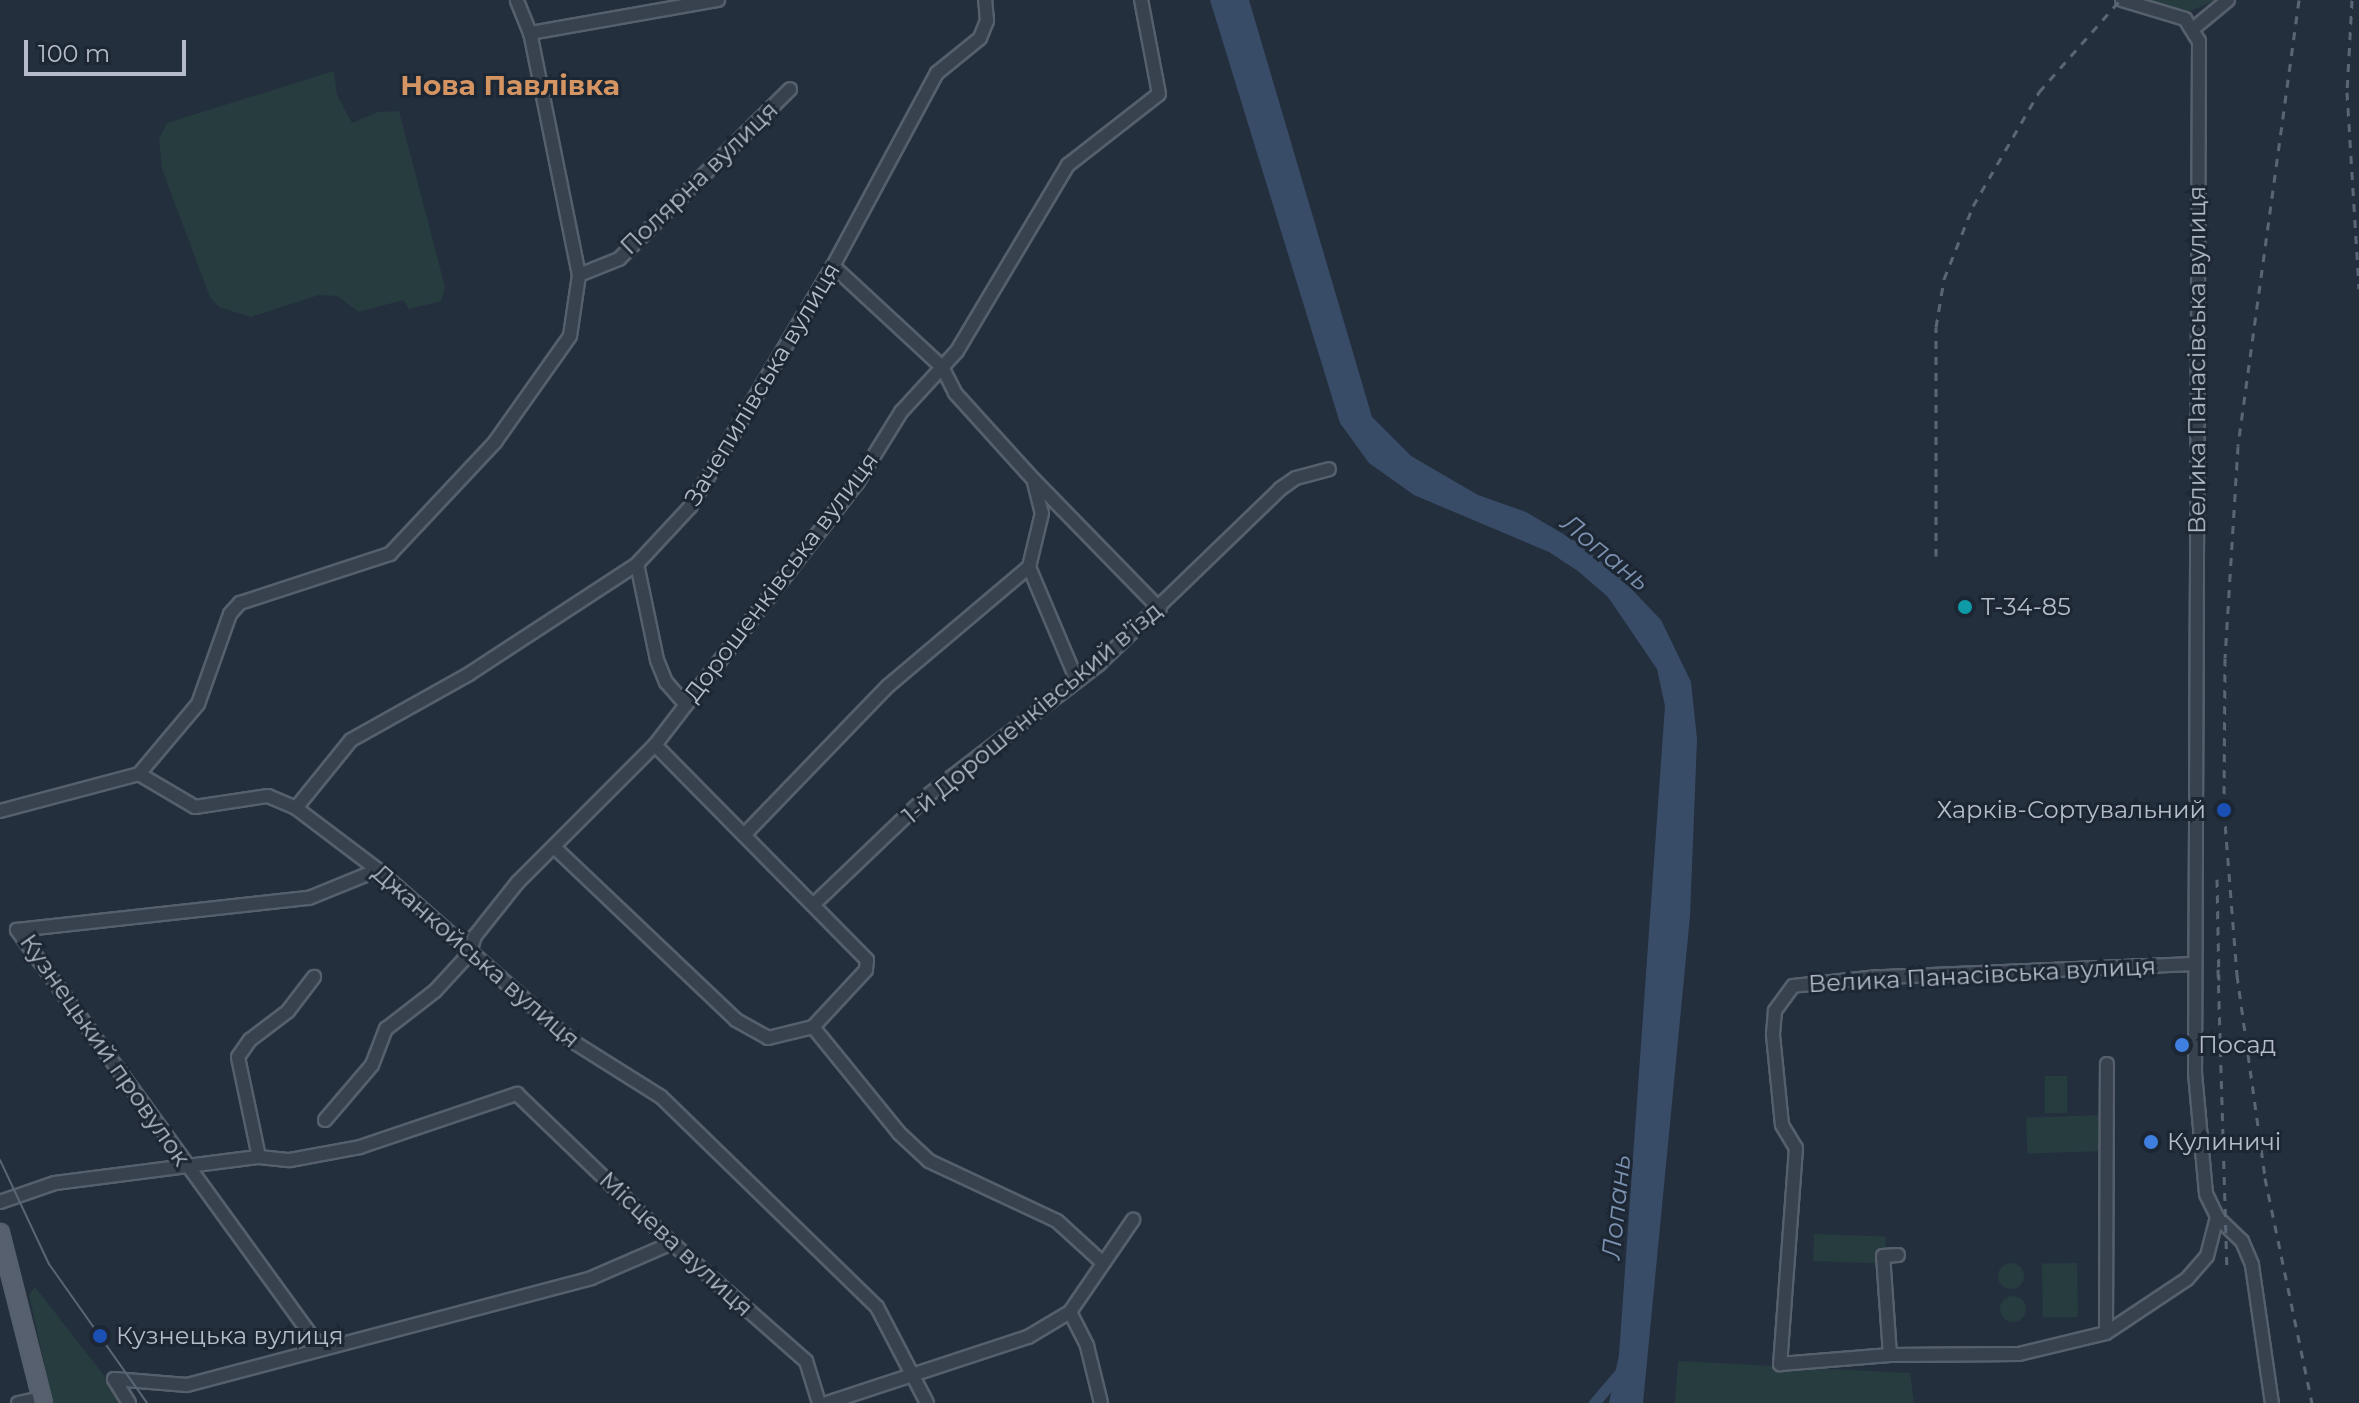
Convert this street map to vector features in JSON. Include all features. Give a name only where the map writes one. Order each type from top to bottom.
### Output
[{"type":"main road","points":[[0,1233],[6,1269],[43,1401]]},
{"type":"street","points":[[0,811],[139,774],[182,728],[211,675],[230,614],[240,603],[390,554],[495,442],[570,336],[579,275],[530,33],[517,0]]},
{"type":"street","points":[[530,33],[718,0]]},
{"type":"street","name":"Зачепилівська вулиця","points":[[296,808],[351,740],[469,674],[637,564],[690,507],[833,266],[937,73],[980,38],[987,21],[985,0]]},
{"type":"street","name":"Дорошенківська вулиця","points":[[325,1120],[372,1065],[386,1029],[435,991],[470,953],[475,936],[518,882],[655,745],[857,483],[901,412],[957,351],[1068,165],[1159,94],[1141,0]]},
{"type":"street","points":[[2122,0],[2173,13],[2194,28],[2228,0]]},
{"type":"street","name":"Велика Панасівська вулиця","points":[[2194,28],[2201,63],[2194,964],[2202,1174],[2217,1217],[2242,1241],[2252,1265],[2272,1403]]},
{"type":"street","name":"Полярна вулиця","points":[[579,275],[619,259],[790,89]]},
{"type":"street","points":[[833,266],[942,367],[955,393],[1034,480],[1160,609]]},
{"type":"street","name":"1-й Дорошенківський в’їзд","points":[[813,905],[927,796],[1160,609],[1280,489],[1329,469]]},
{"type":"street","points":[[744,835],[888,686],[1029,567],[1042,513],[1034,480]]},
{"type":"street","points":[[637,564],[657,660],[666,682],[686,705]]},
{"type":"street","points":[[1029,567],[1076,678]]},
{"type":"street","points":[[554,847],[736,1020],[768,1038],[813,1027],[866,970],[867,960],[655,745]]},
{"type":"street","name":"Джанкойська вулиця","points":[[139,774],[195,807],[268,796],[296,808],[378,870],[572,1041],[661,1097],[877,1307],[927,1403]]},
{"type":"street","name":"Кузнецький провулок","points":[[321,1349],[17,930],[309,898],[378,870]]},
{"type":"street","name":"Велика Панасівська вулиця","points":[[2194,964],[1878,977],[1793,986],[1779,1002],[1773,1035],[1782,1125],[1796,1148],[1780,1364],[1890,1355],[2019,1354],[2106,1333],[2187,1279],[2207,1256],[2217,1217]]},
{"type":"street","points":[[0,1202],[55,1183],[189,1169],[259,1157],[238,1057],[250,1040],[288,1011],[314,977]]},
{"type":"street","points":[[813,1027],[899,1133],[929,1161],[1057,1221],[1103,1263]]},
{"type":"street","points":[[2106,1333],[2107,1064]]},
{"type":"street","name":"Місцева вулиця","points":[[259,1157],[290,1160],[360,1147],[517,1094],[672,1243],[806,1361],[819,1403]]},
{"type":"street","points":[[827,1403],[1028,1337],[1070,1312],[1133,1220]]},
{"type":"street","points":[[129,1403],[114,1379],[187,1385],[591,1278],[672,1243]]},
{"type":"street","points":[[1890,1355],[1883,1256],[1898,1255]]},
{"type":"street","points":[[1070,1312],[1087,1346],[1101,1403]]},
{"type":"street","points":[[18,1403],[43,1401]]},
{"type":"green space","points":[[2143,0],[2216,0],[2188,12]]},
{"type":"green space","points":[[334,71],[337,95],[352,123],[378,112],[399,111],[445,287],[441,301],[409,309],[403,300],[359,312],[337,296],[319,295],[251,317],[219,307],[210,297],[162,169],[159,139],[167,123]]},
{"type":"green space","points":[[2045,1076],[2067,1076],[2067,1113],[2045,1113]]},
{"type":"green space","points":[[2101,1115],[2102,1151],[2027,1154],[2026,1118]]},
{"type":"green space","points":[[1814,1234],[1886,1237],[1885,1263],[1813,1261]]},
{"type":"green space","points":[[2011,1263],[2020,1267],[2024,1276],[2020,1285],[2011,1289],[2002,1285],[1998,1276],[2002,1267]]},
{"type":"green space","points":[[2077,1263],[2078,1317],[2043,1318],[2042,1264]]},
{"type":"green space","points":[[35,1287],[106,1378],[119,1403],[53,1403],[29,1295]]},
{"type":"green space","points":[[2013,1296],[2022,1300],[2026,1309],[2022,1318],[2013,1322],[2004,1318],[2000,1309],[2004,1300]]},
{"type":"green space","points":[[1678,1361],[1910,1373],[1914,1403],[1675,1403]]},
{"type":"water","points":[[1210,0],[1249,0],[1372,417],[1411,456],[1478,495],[1526,512],[1575,541],[1618,575],[1661,620],[1691,682],[1697,739],[1690,916],[1643,1403],[1609,1403],[1619,1355],[1665,706],[1657,669],[1608,597],[1578,571],[1549,552],[1414,495],[1369,463],[1340,423]]},
{"type":"waterway","points":[[1594,1403],[1622,1370]]},
{"type":"tram line","points":[[0,1160],[49,1264],[147,1403]]},
{"type":"railway","points":[[1936,556],[1936,327],[1944,279],[1973,206],[2039,92],[2120,0]]},
{"type":"railway","points":[[2299,0],[2238,446],[2225,658],[2224,810],[2237,975],[2265,1178],[2312,1403]]},
{"type":"railway","points":[[2352,0],[2347,92],[2359,289]]},
{"type":"railway","points":[[2217,879],[2219,980]]},
{"type":"railway","points":[[2218,969],[2227,1265]]},
{"type":"place","name":"Т-34-85","points":[[1965,607]]},
{"type":"place","name":"Харків-Сортувальний","points":[[2224,810]]},
{"type":"place","name":"Посад","points":[[2182,1045]]},
{"type":"place","name":"Кулиничі","points":[[2151,1142]]},
{"type":"place","name":"Кузнецька вулиця","points":[[100,1336]]},
{"type":"district","name":"Нова Павлівка","points":[[510,85]]},
{"type":"water label","name":"Лопань","points":[[1605,553]]},
{"type":"water label","name":"Лопань","points":[[1617,1207]]}]
